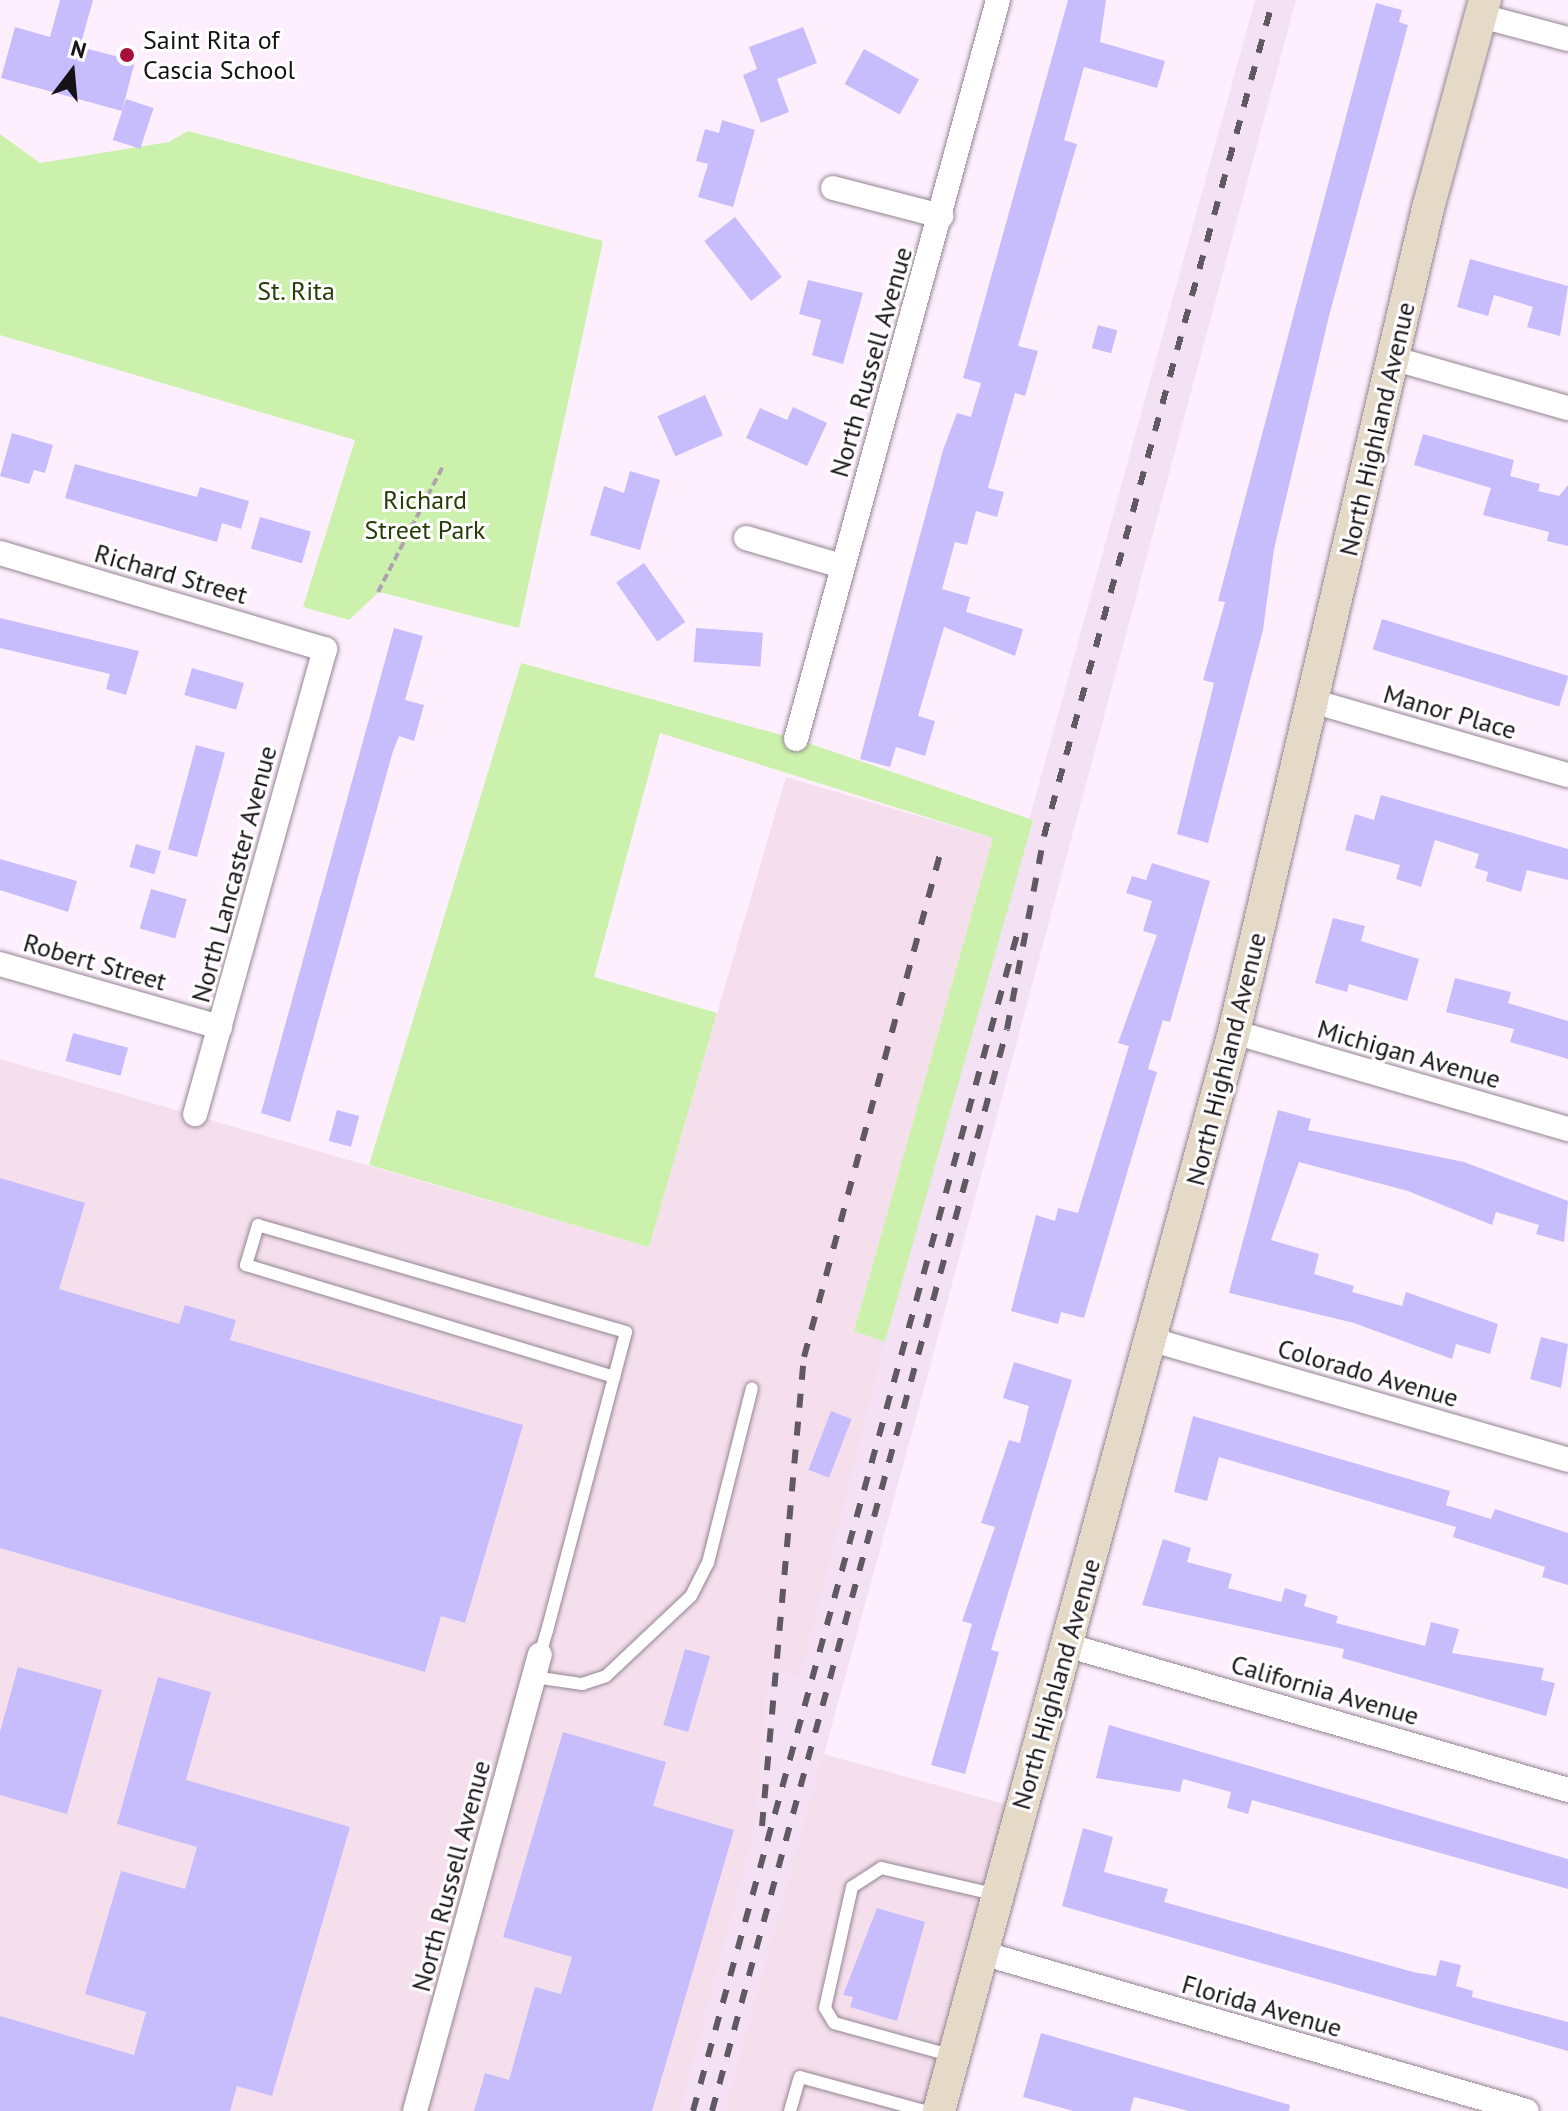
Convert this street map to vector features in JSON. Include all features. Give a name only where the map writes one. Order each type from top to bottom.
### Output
[{"type":"street","name":"North Russell Avenue","points":[[796,739],[998,0]]},
{"type":"street","points":[[1483,8],[1568,39]]},
{"type":"street","name":"North Highland Avenue","points":[[939,2111],[1153,1340],[1234,1032],[1316,702],[1392,358],[1483,8]]},
{"type":"street","points":[[833,188],[941,216]]},
{"type":"street","points":[[1392,358],[1568,408]]},
{"type":"street","points":[[746,538],[842,566]]},
{"type":"street","name":"Richard Street","points":[[0,553],[325,649]]},
{"type":"street","name":"North Lancaster Avenue","points":[[195,1114],[325,649]]},
{"type":"street","name":"Manor Place","points":[[1316,702],[1568,775]]},
{"type":"street","name":"Robert Street","points":[[0,964],[220,1027]]},
{"type":"street","name":"Michigan Avenue","points":[[1234,1032],[1568,1129]]},
{"type":"street","name":"Colorado Avenue","points":[[1153,1340],[1568,1460]]},
{"type":"street","name":"California Avenue","points":[[1066,1645],[1568,1790]]},
{"type":"street","name":"North Russell Avenue","points":[[415,2111],[537,1666]]},
{"type":"street","name":"Florida Avenue","points":[[982,1953],[1527,2111]]},
{"type":"lane","points":[[614,1377],[246,1265],[258,1225],[626,1332],[537,1666],[582,1684],[606,1676],[691,1596],[708,1563],[752,1388]]},
{"type":"lane","points":[[954,2057],[834,2023],[825,2008],[852,1887],[881,1868],[998,1895]]},
{"type":"lane","points":[[790,2111],[800,2077],[924,2111]]},
{"type":"path","points":[[378,592],[442,468]]},
{"type":"shaded area","points":[[1255,0],[1296,0],[932,1359],[725,2111],[680,2111],[754,1830],[768,1669],[800,1677],[885,1342]]},
{"type":"shaded area","points":[[786,777],[993,838],[854,1331],[932,1359],[824,1754],[1008,1805],[926,2111],[0,2111],[0,1059],[649,1247]]},
{"type":"green space","name":"St. Rita","points":[[188,131],[603,241],[519,628],[379,592],[349,620],[303,607],[355,440],[0,335],[0,134],[40,163],[169,142]]},
{"type":"green space","points":[[521,663],[796,739],[1033,820],[885,1342],[854,1331],[993,838],[660,733],[594,977],[717,1013],[649,1247],[369,1165]]},
{"type":"building","points":[[60,0],[93,0],[80,47],[135,61],[122,111],[1,78],[15,27],[50,37]]},
{"type":"building","points":[[1068,0],[1106,0],[1100,42],[1165,61],[1157,88],[1084,67],[1064,140],[1077,144],[1018,346],[1038,351],[1025,396],[1015,393],[988,488],[1004,492],[997,517],[976,511],[967,545],[955,542],[942,589],[970,597],[966,612],[1023,629],[1015,656],[944,627],[918,716],[935,721],[925,756],[896,747],[890,767],[860,759],[943,450],[957,413],[971,417],[981,383],[963,378]]},
{"type":"building","points":[[1376,3],[1402,10],[1399,22],[1408,25],[1329,316],[1274,549],[1263,630],[1208,843],[1177,834],[1214,683],[1203,680],[1225,602],[1218,601]]},
{"type":"building","points":[[803,27],[817,63],[777,79],[789,112],[761,123],[743,75],[757,69],[749,47]]},
{"type":"building","points":[[864,49],[919,80],[900,115],[845,84]]},
{"type":"building","points":[[126,99],[154,108],[140,149],[113,140]]},
{"type":"building","points":[[722,120],[755,130],[733,207],[698,197],[708,164],[696,161],[705,129],[719,133]]},
{"type":"building","points":[[735,217],[782,277],[751,301],[704,241]]},
{"type":"building","points":[[1470,259],[1568,286],[1560,336],[1527,327],[1533,307],[1494,295],[1488,316],[1457,307]]},
{"type":"building","points":[[808,280],[863,293],[843,364],[812,355],[821,320],[799,314]]},
{"type":"building","points":[[1098,325],[1117,330],[1111,353],[1092,348]]},
{"type":"building","points":[[705,395],[723,435],[675,456],[657,416]]},
{"type":"building","points":[[793,407],[827,423],[807,466],[746,438],[760,408],[787,420]]},
{"type":"building","points":[[12,433],[53,445],[45,473],[34,470],[29,484],[0,476]]},
{"type":"building","points":[[1423,434],[1514,460],[1510,476],[1540,484],[1538,491],[1559,496],[1568,485],[1568,546],[1547,541],[1549,532],[1483,515],[1491,488],[1414,465]]},
{"type":"building","points":[[75,464],[197,497],[200,487],[249,501],[241,529],[222,523],[217,542],[65,498]]},
{"type":"building","points":[[630,471],[660,480],[640,550],[590,535],[604,486],[624,493]]},
{"type":"building","points":[[260,517],[311,532],[302,563],[251,549]]},
{"type":"building","points":[[644,563],[685,622],[657,641],[616,583]]},
{"type":"building","points":[[0,618],[139,651],[126,695],[106,689],[110,674],[0,648]]},
{"type":"building","points":[[1382,619],[1568,676],[1559,707],[1373,650]]},
{"type":"building","points":[[394,628],[423,636],[405,700],[424,705],[414,741],[399,736],[393,751],[290,1122],[261,1113]]},
{"type":"building","points":[[696,628],[763,633],[760,667],[694,662]]},
{"type":"building","points":[[192,668],[244,683],[236,710],[184,695]]},
{"type":"building","points":[[196,745],[225,753],[197,857],[168,849]]},
{"type":"building","points":[[1381,795],[1568,849],[1568,880],[1527,870],[1521,892],[1486,881],[1488,872],[1475,868],[1479,854],[1435,840],[1421,887],[1396,879],[1400,865],[1345,850],[1355,814],[1374,820]]},
{"type":"building","points":[[136,844],[161,851],[154,874],[129,867]]},
{"type":"building","points":[[0,859],[77,881],[68,912],[0,890]]},
{"type":"building","points":[[1152,863],[1210,881],[1170,1022],[1163,1020],[1148,1069],[1157,1072],[1084,1318],[1061,1312],[1058,1324],[1011,1311],[1036,1215],[1055,1221],[1058,1208],[1078,1213],[1129,1046],[1118,1043],[1157,935],[1143,931],[1152,901],[1126,893],[1132,876],[1146,880]]},
{"type":"building","points":[[151,889],[187,899],[175,939],[140,928]]},
{"type":"building","points":[[1333,918],[1365,926],[1361,941],[1419,959],[1407,1001],[1349,984],[1347,992],[1315,983]]},
{"type":"building","points":[[1455,978],[1511,992],[1508,1003],[1568,1021],[1568,1059],[1510,1042],[1514,1029],[1446,1012]]},
{"type":"building","points":[[73,1033],[128,1048],[121,1076],[65,1061]]},
{"type":"building","points":[[337,1110],[359,1116],[351,1147],[329,1141]]},
{"type":"building","points":[[1278,1110],[1311,1119],[1308,1130],[1464,1162],[1568,1201],[1564,1242],[1536,1234],[1539,1225],[1496,1212],[1492,1225],[1408,1191],[1299,1162],[1271,1240],[1319,1254],[1314,1274],[1354,1286],[1352,1292],[1402,1306],[1406,1292],[1498,1324],[1490,1354],[1456,1344],[1452,1359],[1354,1323],[1229,1293]]},
{"type":"building","points":[[0,1178],[85,1203],[59,1289],[179,1324],[185,1305],[236,1320],[230,1340],[523,1425],[465,1623],[441,1616],[425,1672],[0,1548]]},
{"type":"building","points":[[1541,1337],[1568,1344],[1561,1388],[1530,1379]]},
{"type":"building","points":[[1014,1362],[1072,1380],[991,1650],[999,1652],[965,1774],[931,1765],[972,1624],[962,1621],[995,1527],[981,1523],[1009,1440],[1020,1443],[1029,1406],[1003,1398]]},
{"type":"building","points":[[831,1411],[852,1419],[829,1478],[808,1470]]},
{"type":"building","points":[[1193,1416],[1450,1491],[1446,1505],[1491,1519],[1495,1509],[1568,1533],[1568,1585],[1542,1577],[1545,1567],[1453,1537],[1456,1527],[1219,1457],[1207,1501],[1174,1492]]},
{"type":"building","points":[[1163,1539],[1191,1548],[1187,1562],[1232,1574],[1228,1588],[1281,1602],[1285,1588],[1307,1595],[1304,1606],[1338,1616],[1336,1623],[1425,1646],[1431,1622],[1459,1629],[1452,1653],[1544,1668],[1541,1680],[1555,1683],[1546,1716],[1342,1658],[1344,1649],[1142,1605]]},
{"type":"building","points":[[685,1649],[710,1656],[688,1732],[663,1725]]},
{"type":"building","points":[[18,1667],[102,1690],[67,1814],[0,1795],[0,1732]]},
{"type":"building","points":[[158,1677],[211,1692],[186,1780],[350,1827],[272,2096],[237,2086],[230,2111],[0,2111],[0,2016],[134,2055],[146,2012],[85,1994],[121,1871],[185,1889],[197,1847],[117,1824]]},
{"type":"building","points":[[1109,1725],[1568,1859],[1568,1889],[1252,1800],[1248,1814],[1227,1808],[1231,1792],[1183,1779],[1180,1792],[1096,1778]]},
{"type":"building","points":[[563,1732],[666,1762],[653,1806],[734,1830],[652,2111],[474,2111],[485,2073],[509,2080],[535,1987],[561,1994],[572,1957],[503,1937]]},
{"type":"building","points":[[1083,1828],[1113,1837],[1104,1872],[1168,1889],[1164,1902],[1413,1972],[1436,1976],[1440,1960],[1461,1965],[1456,1986],[1473,1991],[1472,1997],[1568,2022],[1568,2051],[1062,1906]]},
{"type":"building","points":[[877,1908],[925,1922],[897,2021],[850,2007],[853,1997],[843,1995]]},
{"type":"building","points":[[1041,2033],[1290,2105],[1289,2111],[1189,2111],[1134,2097],[1130,2111],[1073,2111],[1023,2097]]},
{"type":"railway","points":[[712,2111],[1007,1029],[1044,836],[1273,0]]},
{"type":"railway","points":[[762,1826],[804,1357],[942,847]]},
{"type":"railway","points":[[693,2111],[1018,931]]},
{"type":"place","name":"Saint Rita of Cascia School","points":[[127,55]]},
{"type":"park label","name":"Richard Street Park","points":[[425,515]]}]
